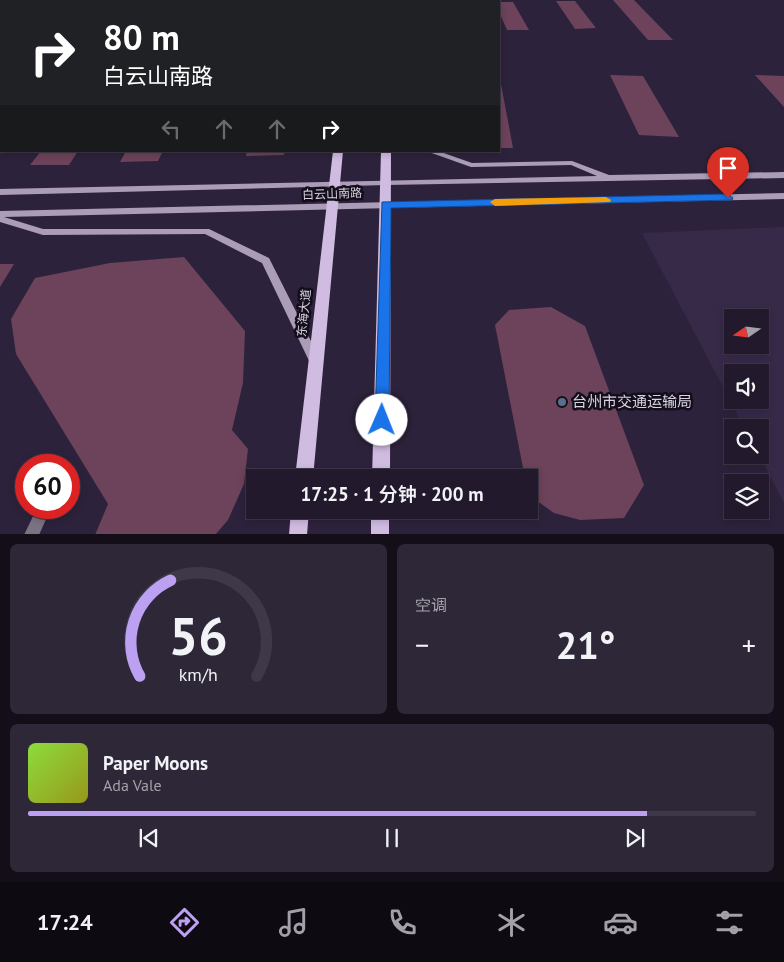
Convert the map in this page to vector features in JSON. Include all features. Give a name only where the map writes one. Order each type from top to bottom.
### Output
[{"type":"main road","name":"东海大道","points":[[305,469],[338,152]]},
{"type":"main road","points":[[381,469],[386,152]]},
{"type":"main road","points":[[433,152],[471,165],[572,164],[611,178]]},
{"type":"main road","name":"白云山南路","points":[[0,192],[387,182],[784,175]]},
{"type":"main road","name":"白云山南路","points":[[0,214],[784,196]]},
{"type":"main road","points":[[0,219],[43,232],[206,231],[266,261],[316,365]]},
{"type":"main road","points":[[298,534],[299,519]]},
{"type":"main road","points":[[380,519],[380,534]]},
{"type":"lane","points":[[31,534],[38,519]]},
{"type":"shaded area","points":[[784,227],[784,503],[764,464],[769,464],[769,419],[740,419],[735,409],[769,409],[769,364],[724,364],[724,389],[642,233]]},
{"type":"building","points":[[613,0],[634,0],[673,40],[648,40]]},
{"type":"building","points":[[556,1],[575,1],[596,28],[575,29]]},
{"type":"building","points":[[500,2],[513,2],[529,30],[507,30],[500,14]]},
{"type":"building","points":[[610,75],[643,76],[679,137],[639,135]]},
{"type":"building","points":[[755,75],[784,76],[784,107]]},
{"type":"building","points":[[500,84],[501,84],[513,148],[500,148]]},
{"type":"building","points":[[40,152],[77,152],[69,165],[30,165]]},
{"type":"building","points":[[125,152],[162,152],[158,161],[120,162]]},
{"type":"building","points":[[247,152],[285,152],[284,155],[246,156]]},
{"type":"building","points":[[184,257],[245,331],[243,383],[232,430],[248,449],[244,484],[228,520],[216,534],[95,534],[108,504],[80,458],[80,454],[77,454],[16,354],[11,319],[35,278],[110,263]]},
{"type":"building","points":[[0,264],[14,264],[0,287]]},
{"type":"building","name":"台州市交通运输局","points":[[551,307],[585,326],[644,485],[624,518],[580,520],[554,513],[538,502],[538,469],[523,469],[495,325],[509,310]]},
{"type":"slow traffic","points":[[495,202],[606,200]]},
{"type":"place","name":"台州市交通运输局","points":[[562,402]]},
{"type":"route","points":[[382,420],[386,205],[728,198]]}]
